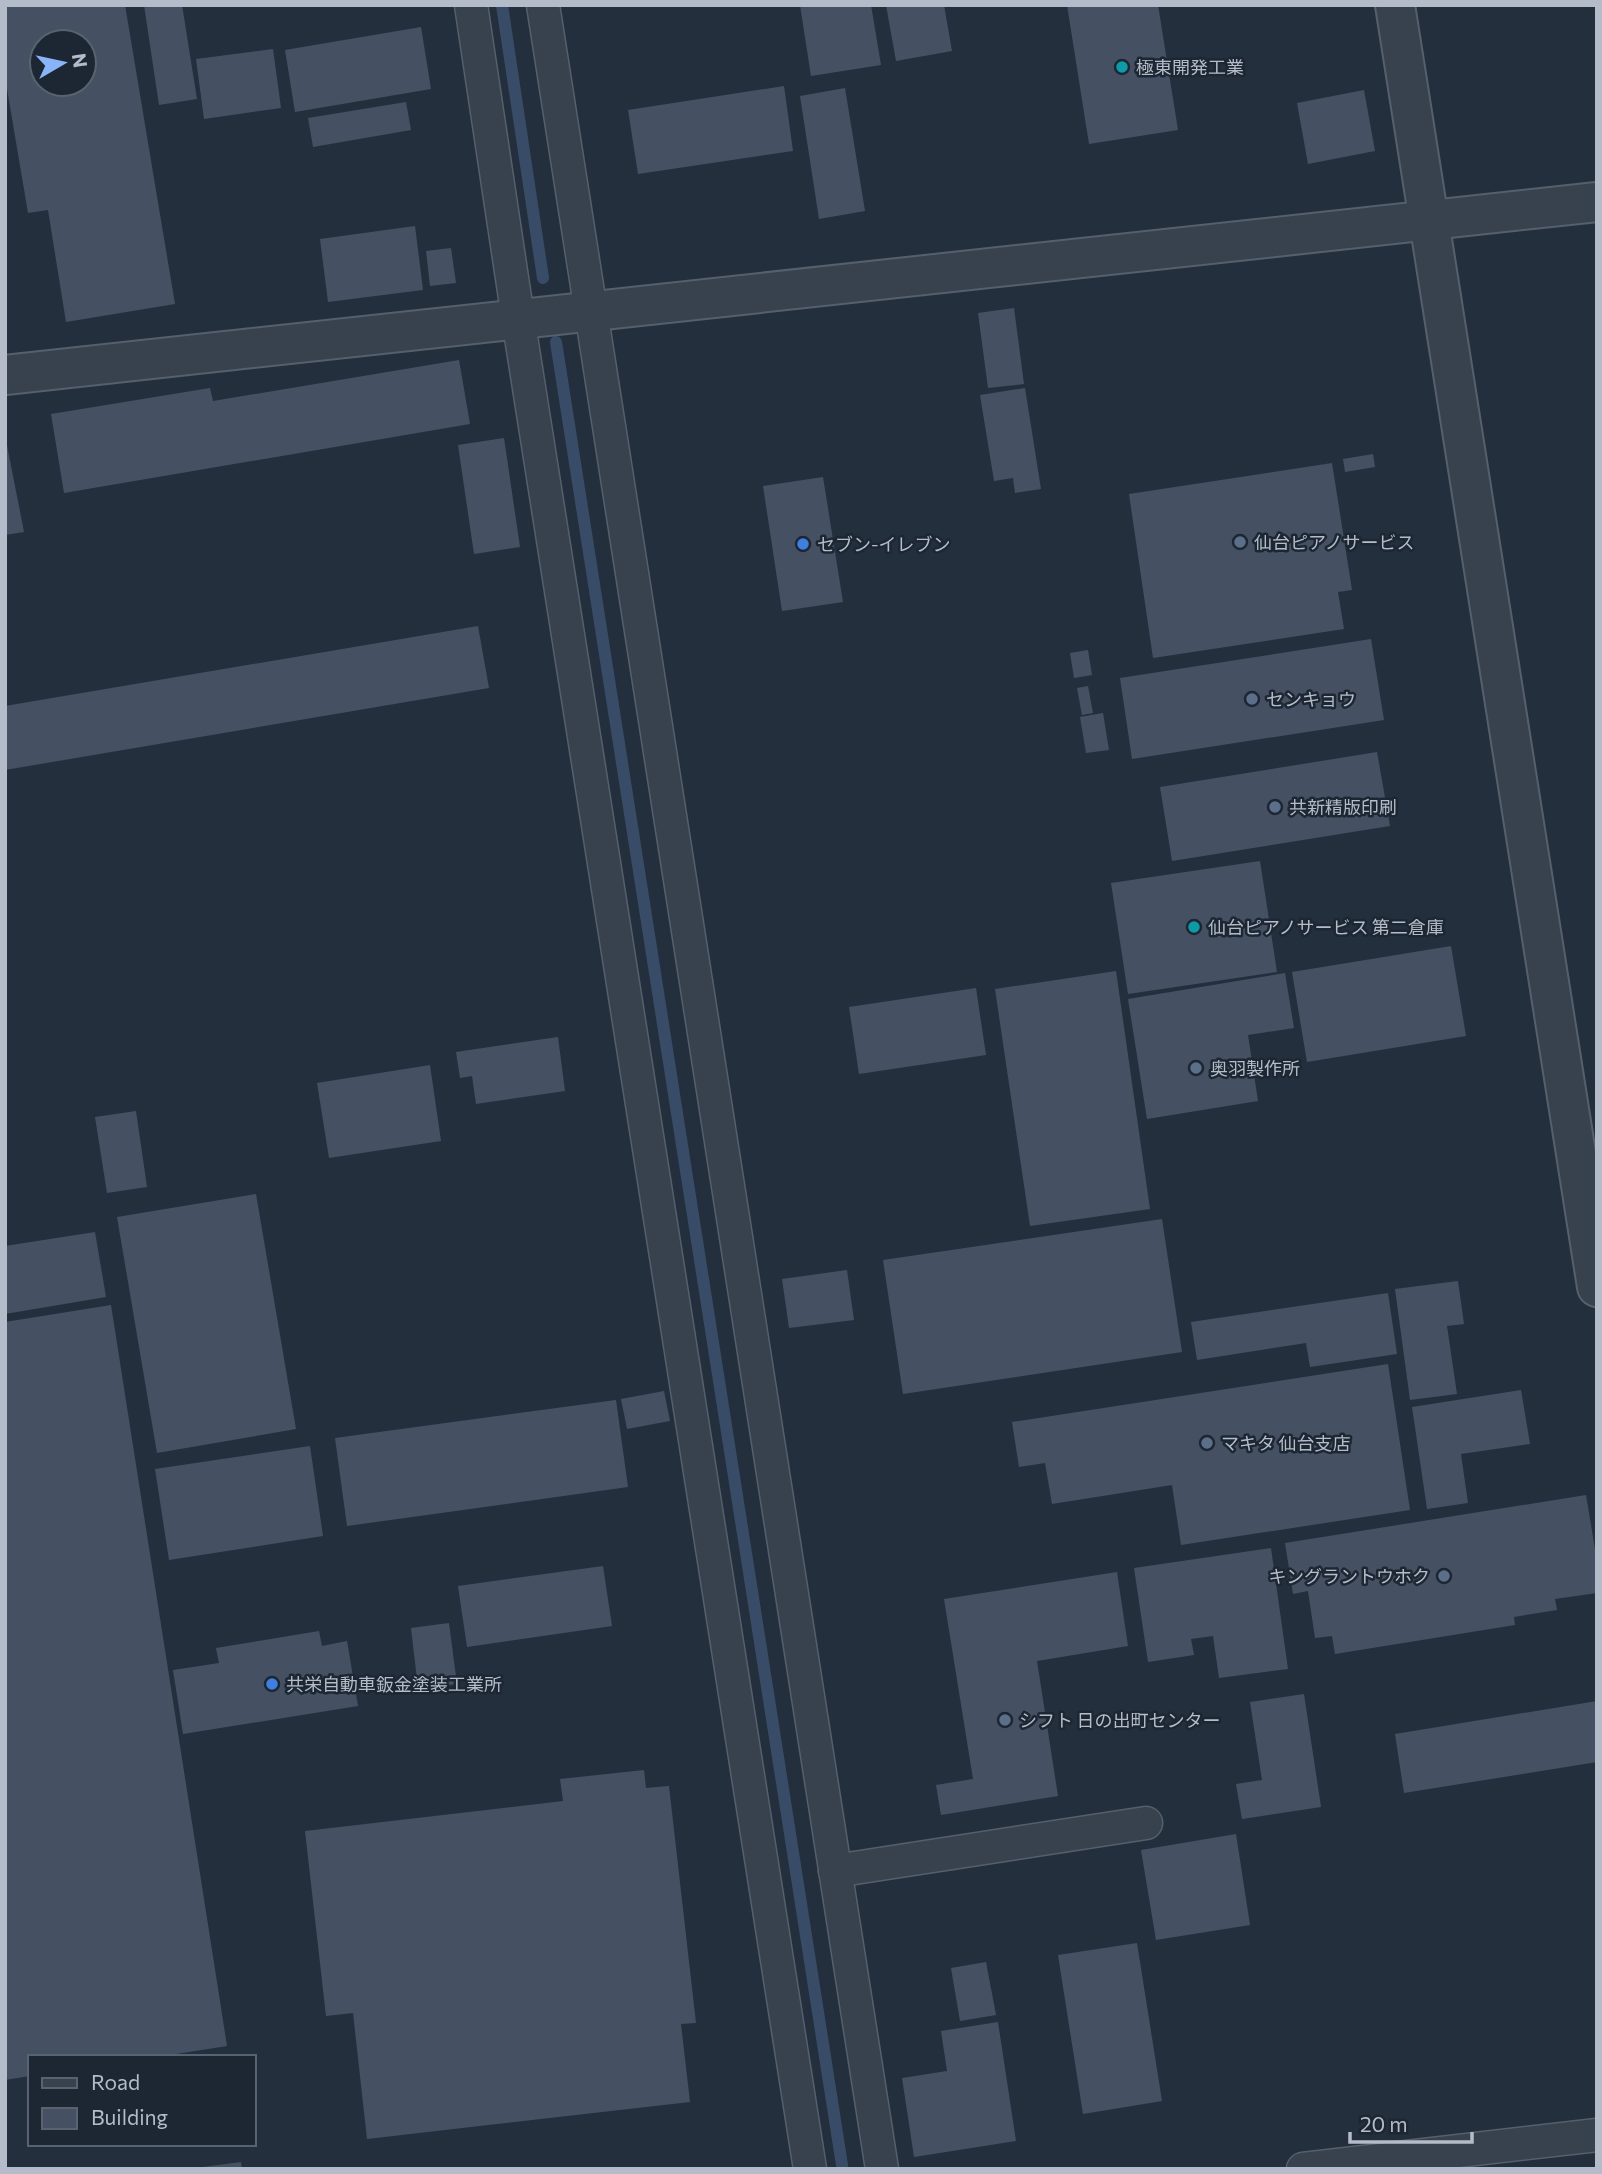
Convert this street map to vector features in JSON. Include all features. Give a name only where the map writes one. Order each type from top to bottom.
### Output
[{"type":"street","points":[[471,5],[810,2169]]},
{"type":"street","points":[[543,5],[882,2169]]},
{"type":"street","points":[[1395,5],[1597,1287]]},
{"type":"street","points":[[5,375],[1597,202]]},
{"type":"street","points":[[835,1871],[1146,1823]]},
{"type":"street","points":[[1303,2169],[1597,2135]]},
{"type":"building","points":[[5,5],[125,5],[175,304],[66,322],[48,210],[28,213],[5,77]]},
{"type":"building","points":[[144,5],[182,5],[197,99],[159,105]]},
{"type":"building","points":[[800,5],[871,5],[881,65],[811,76]]},
{"type":"building","points":[[886,5],[944,5],[952,51],[896,61]]},
{"type":"building","name":"極東開発工業","points":[[1067,5],[1158,5],[1178,130],[1089,144]]},
{"type":"building","points":[[421,27],[431,89],[295,112],[285,50]]},
{"type":"building","points":[[273,49],[281,108],[204,119],[196,59]]},
{"type":"building","points":[[784,86],[793,151],[638,174],[628,110]]},
{"type":"building","points":[[845,88],[865,211],[819,219],[800,96]]},
{"type":"building","points":[[1364,90],[1375,151],[1308,164],[1297,103]]},
{"type":"building","points":[[406,102],[411,130],[313,147],[308,118]]},
{"type":"building","points":[[415,226],[423,290],[328,302],[320,239]]},
{"type":"building","points":[[451,248],[456,283],[430,286],[426,251]]},
{"type":"building","points":[[1014,308],[1024,384],[988,388],[978,313]]},
{"type":"building","points":[[459,360],[470,424],[64,493],[51,414],[210,388],[213,401]]},
{"type":"building","points":[[1025,388],[1041,489],[1015,493],[1013,478],[994,481],[980,395]]},
{"type":"building","points":[[5,435],[24,532],[5,535]]},
{"type":"building","points":[[504,438],[520,547],[474,554],[458,445]]},
{"type":"building","points":[[1373,454],[1375,467],[1345,472],[1343,459]]},
{"type":"building","name":"仙台ピアノサービス","points":[[1332,463],[1352,590],[1338,592],[1344,629],[1153,658],[1129,494]]},
{"type":"building","name":"セブン-イレブン","points":[[823,477],[843,602],[782,611],[763,486]]},
{"type":"building","points":[[478,626],[489,688],[5,770],[5,706]]},
{"type":"building","name":"センキョウ","points":[[1371,639],[1384,720],[1132,759],[1120,678]]},
{"type":"building","points":[[1088,650],[1092,675],[1074,678],[1070,653]]},
{"type":"building","points":[[1088,686],[1093,713],[1082,715],[1077,688]]},
{"type":"building","points":[[1103,713],[1109,750],[1086,753],[1080,717]]},
{"type":"building","name":"共新精版印刷","points":[[1377,752],[1390,826],[1172,861],[1160,787]]},
{"type":"building","name":"仙台ピアノサービス 第二倉庫","points":[[1260,861],[1277,972],[1128,994],[1111,883]]},
{"type":"building","points":[[1451,946],[1466,1036],[1307,1062],[1292,972]]},
{"type":"building","points":[[1116,971],[1150,1209],[1030,1226],[995,989]]},
{"type":"building","name":"奥羽製作所","points":[[1285,973],[1294,1028],[1248,1035],[1258,1101],[1147,1119],[1128,999]]},
{"type":"building","points":[[976,988],[986,1055],[859,1074],[849,1007]]},
{"type":"building","points":[[558,1037],[565,1091],[476,1104],[472,1076],[460,1078],[456,1052]]},
{"type":"building","points":[[430,1065],[441,1141],[329,1158],[317,1083]]},
{"type":"building","points":[[136,1111],[147,1187],[107,1193],[95,1117]]},
{"type":"building","points":[[256,1194],[296,1429],[157,1453],[117,1217]]},
{"type":"building","points":[[1162,1219],[1182,1352],[903,1394],[883,1260]]},
{"type":"building","points":[[95,1232],[106,1297],[5,1314],[5,1246]]},
{"type":"building","points":[[847,1270],[854,1320],[789,1328],[782,1279]]},
{"type":"building","points":[[1458,1281],[1464,1324],[1447,1326],[1457,1394],[1410,1400],[1395,1289]]},
{"type":"building","points":[[1388,1293],[1397,1354],[1310,1367],[1306,1343],[1197,1360],[1191,1322]]},
{"type":"building","points":[[111,1305],[227,2046],[170,2055],[28,2055],[28,2076],[5,2080],[5,1322]]},
{"type":"building","name":"マキタ 仙台支店","points":[[1388,1364],[1410,1510],[1181,1545],[1172,1485],[1052,1504],[1045,1463],[1019,1467],[1012,1422]]},
{"type":"building","points":[[1521,1390],[1530,1444],[1461,1454],[1468,1503],[1427,1509],[1412,1407]]},
{"type":"building","points":[[664,1391],[670,1421],[627,1429],[621,1399]]},
{"type":"building","points":[[616,1400],[628,1487],[347,1526],[335,1438]]},
{"type":"building","points":[[310,1446],[323,1536],[169,1560],[155,1469]]},
{"type":"building","name":"キングラントウホク","points":[[1586,1495],[1597,1561],[1597,1593],[1555,1599],[1557,1610],[1514,1617],[1515,1625],[1335,1654],[1332,1636],[1315,1638],[1308,1591],[1293,1594],[1285,1543]]},
{"type":"building","points":[[1271,1548],[1288,1669],[1219,1678],[1213,1636],[1191,1639],[1194,1655],[1148,1662],[1134,1568]]},
{"type":"building","points":[[603,1566],[612,1626],[467,1647],[458,1586]]},
{"type":"building","name":"シフト 日の出町センター","points":[[1117,1572],[1128,1646],[1037,1661],[1058,1796],[941,1815],[936,1785],[973,1779],[944,1599]]},
{"type":"building","points":[[449,1623],[457,1684],[418,1688],[411,1628]]},
{"type":"building","points":[[319,1631],[322,1646],[347,1641],[358,1706],[183,1734],[173,1670],[219,1663],[216,1648]]},
{"type":"building","points":[[1304,1694],[1321,1807],[1242,1819],[1236,1784],[1262,1780],[1250,1702]]},
{"type":"building","points":[[1597,1701],[1597,1762],[1404,1793],[1395,1734]]},
{"type":"building","points":[[644,1770],[646,1788],[669,1786],[696,2023],[681,2024],[690,2102],[367,2139],[353,2013],[326,2016],[305,1831],[563,1801],[560,1779]]},
{"type":"building","points":[[1236,1834],[1250,1925],[1156,1940],[1141,1850]]},
{"type":"building","points":[[1137,1943],[1162,2101],[1083,2114],[1058,1955]]},
{"type":"building","points":[[986,1962],[996,2015],[960,2021],[951,1968]]},
{"type":"building","points":[[998,2022],[1016,2141],[914,2157],[902,2078],[947,2071],[941,2031]]},
{"type":"building","points":[[241,2162],[242,2169],[203,2169],[203,2167]]},
{"type":"waterway","points":[[502,5],[543,278]]},
{"type":"waterway","points":[[556,342],[842,2165]]},
{"type":"place","name":"極東開発工業","points":[[1122,67]]},
{"type":"place","name":"仙台ピアノサービス","points":[[1240,542]]},
{"type":"place","name":"セブン-イレブン","points":[[803,544]]},
{"type":"place","name":"センキョウ","points":[[1252,699]]},
{"type":"place","name":"共新精版印刷","points":[[1275,807]]},
{"type":"place","name":"仙台ピアノサービス 第二倉庫","points":[[1194,927]]},
{"type":"place","name":"奥羽製作所","points":[[1196,1068]]},
{"type":"place","name":"マキタ 仙台支店","points":[[1207,1443]]},
{"type":"place","name":"キングラントウホク","points":[[1444,1576]]},
{"type":"place","name":"共栄自動車鈑金塗装工業所","points":[[272,1684]]},
{"type":"place","name":"シフト 日の出町センター","points":[[1005,1720]]}]
